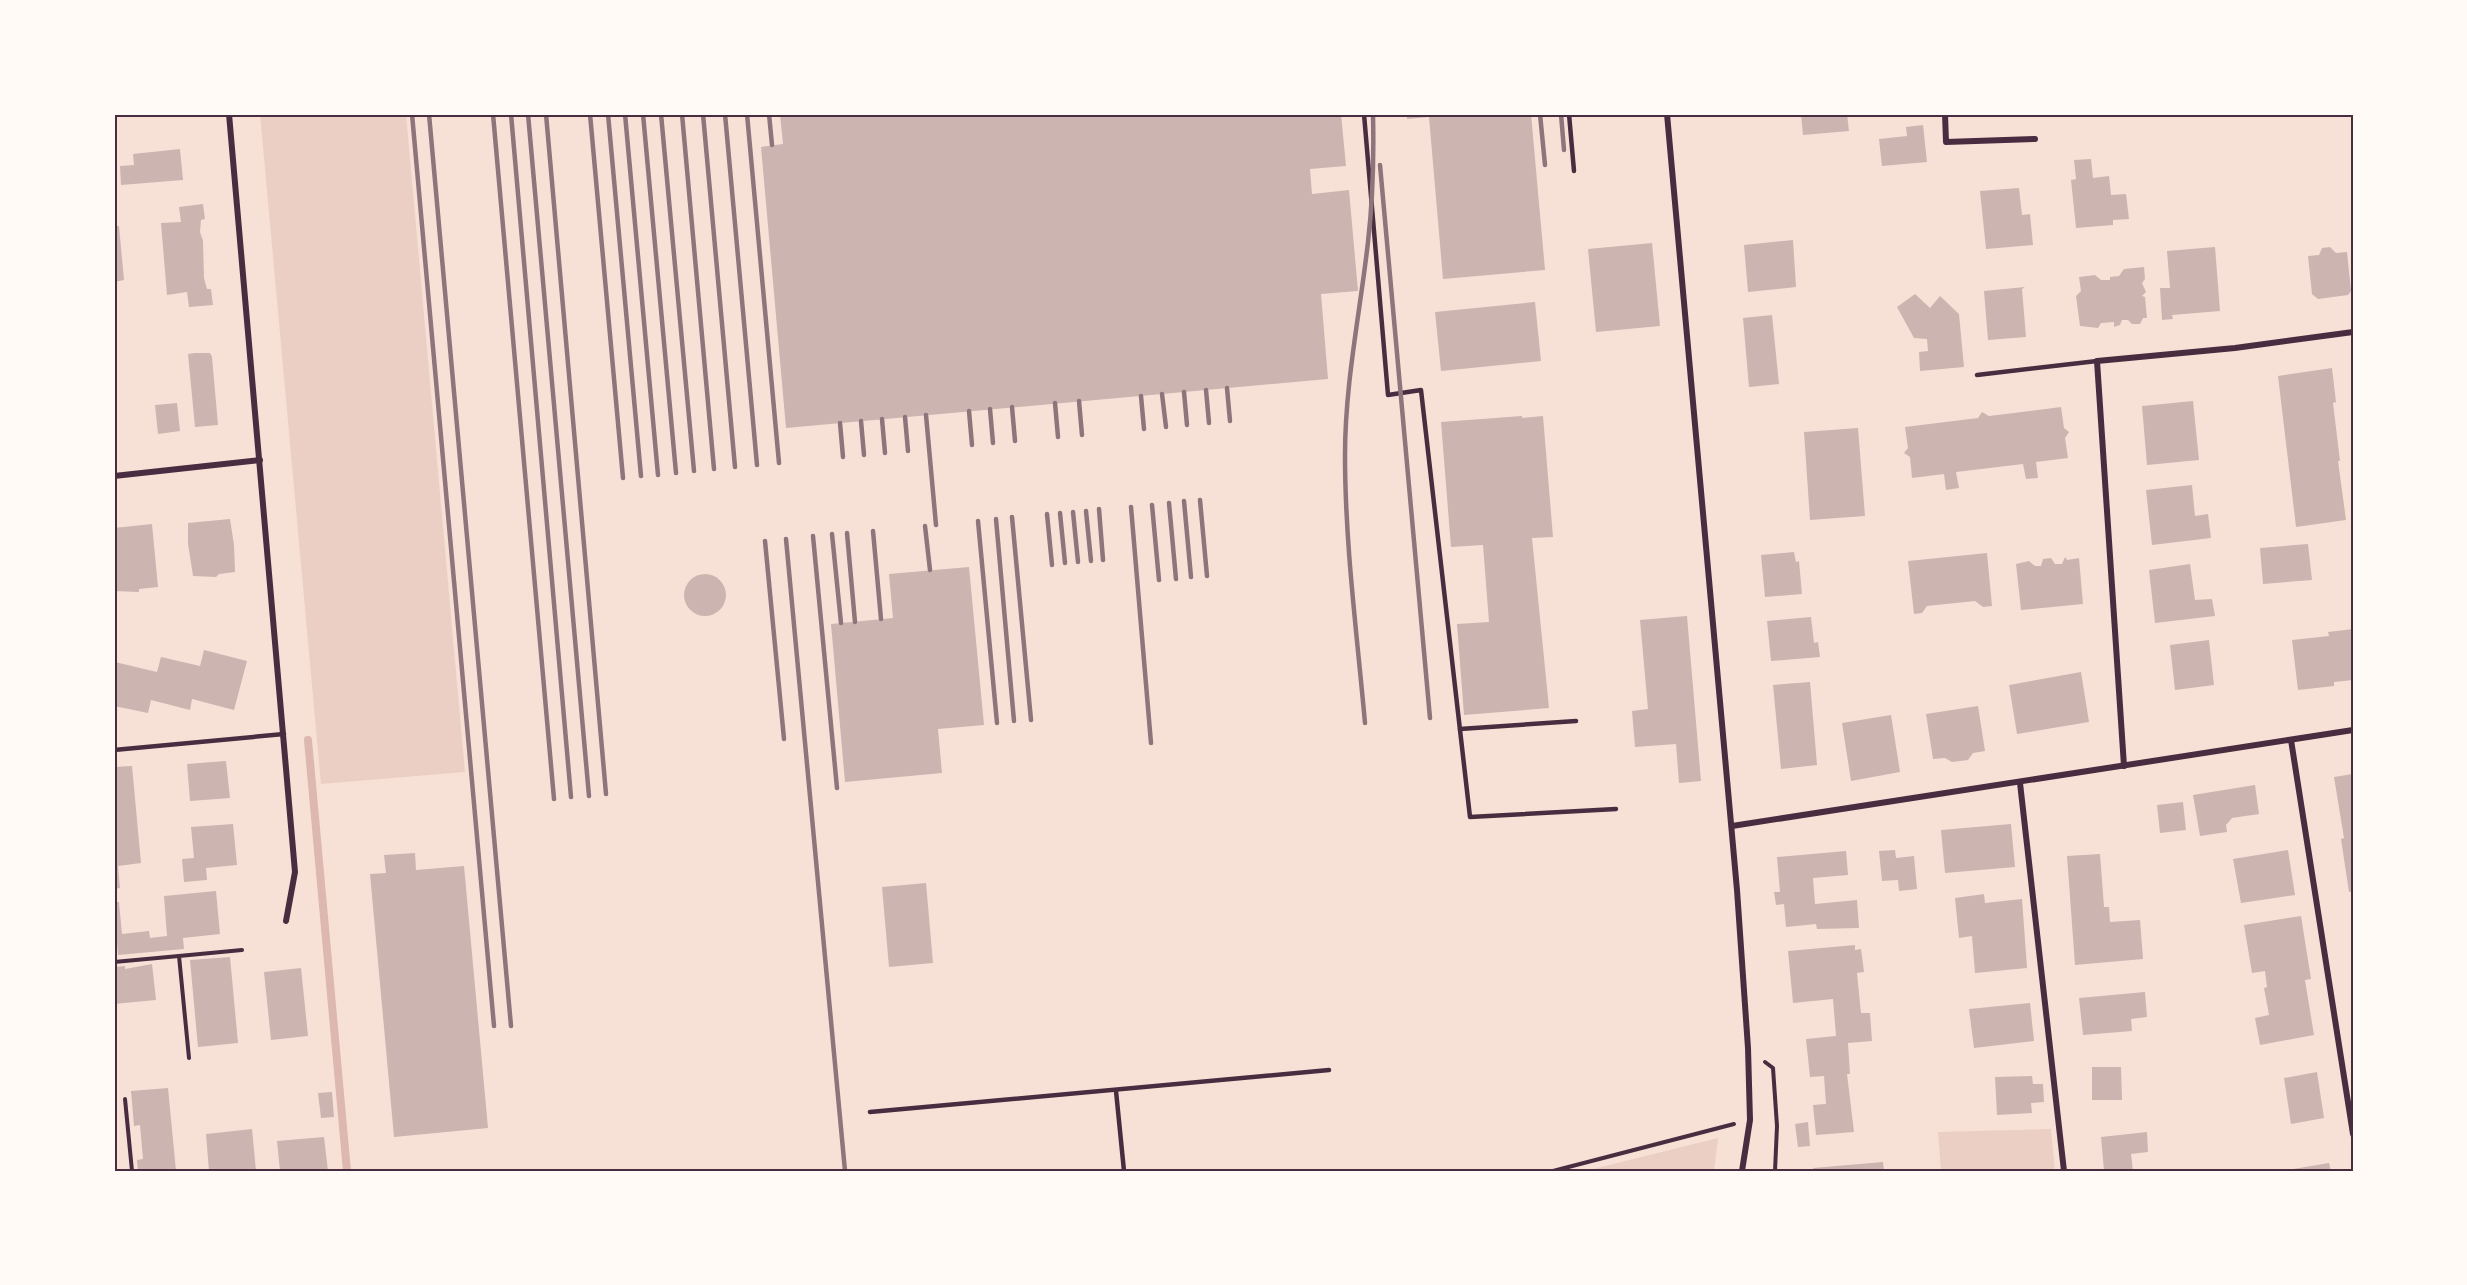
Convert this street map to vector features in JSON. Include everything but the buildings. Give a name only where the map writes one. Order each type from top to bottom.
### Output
[{"type":"street","points":[[229,114],[296,872],[286,921]]},
{"type":"street","points":[[1667,114],[1732,826],[1748,1048],[1750,1120],[1742,1171]]},
{"type":"street","points":[[1945,114],[1947,142],[2035,138]]},
{"type":"street","points":[[2124,766],[2097,361],[2235,348],[2353,332]]},
{"type":"street","points":[[114,476],[260,460]]},
{"type":"street","points":[[1732,826],[2353,730]]},
{"type":"street","points":[[2291,740],[2353,1134]]},
{"type":"street","points":[[2020,783],[2064,1171]]},
{"type":"lane","points":[[1364,114],[1388,395],[1421,390],[1470,817],[1616,809]]},
{"type":"lane","points":[[1569,114],[1574,171]]},
{"type":"lane","points":[[1977,375],[2097,361]]},
{"type":"lane","points":[[1460,729],[1576,721]]},
{"type":"lane","points":[[114,750],[284,734]]},
{"type":"lane","points":[[870,1112],[1329,1070]]},
{"type":"lane","points":[[1116,1091],[1124,1171]]},
{"type":"path","points":[[114,962],[242,950]]},
{"type":"path","points":[[179,956],[189,1058]]},
{"type":"path","points":[[1748,1048],[1773,1068],[1778,1126],[1775,1171]]},
{"type":"path","points":[[125,1099],[132,1171]]},
{"type":"path","points":[[1553,1171],[1750,1120]]},
{"type":"shaded area","points":[[260,114],[406,114],[465,772],[321,784]]},
{"type":"shaded area","points":[[2051,1129],[2055,1171],[1941,1171],[1938,1132]]},
{"type":"shaded area","points":[[1718,1138],[1714,1171],[1585,1171]]},
{"type":"waterway","points":[[308,740],[347,1171]]},
{"type":"railway","points":[[412,114],[494,1026]]},
{"type":"railway","points":[[429,114],[511,1026]]},
{"type":"railway","points":[[493,114],[554,799]]},
{"type":"railway","points":[[511,114],[571,797]]},
{"type":"railway","points":[[528,114],[589,796]]},
{"type":"railway","points":[[546,114],[606,794]]},
{"type":"railway","points":[[590,114],[623,478]]},
{"type":"railway","points":[[608,114],[641,476]]},
{"type":"railway","points":[[625,114],[658,475]]},
{"type":"railway","points":[[643,114],[676,473]]},
{"type":"railway","points":[[661,114],[694,471]]},
{"type":"railway","points":[[682,114],[714,469]]},
{"type":"railway","points":[[703,114],[735,467]]},
{"type":"railway","points":[[725,114],[757,465]]},
{"type":"railway","points":[[747,114],[779,463]]},
{"type":"railway","points":[[769,114],[772,145]]},
{"type":"railway","points":[[1365,723],[1349,555],[1345,455],[1350,375],[1371,210],[1373,114]]},
{"type":"railway","points":[[1540,114],[1545,165]]},
{"type":"railway","points":[[1561,114],[1564,150]]},
{"type":"railway","points":[[1380,165],[1430,718]]},
{"type":"railway","points":[[1227,388],[1230,421]]},
{"type":"railway","points":[[1206,390],[1209,423]]},
{"type":"railway","points":[[1184,392],[1187,425]]},
{"type":"railway","points":[[1162,394],[1166,427]]},
{"type":"railway","points":[[1141,396],[1144,429]]},
{"type":"railway","points":[[1079,401],[1082,435]]},
{"type":"railway","points":[[1055,403],[1058,437]]},
{"type":"railway","points":[[1012,407],[1015,441]]},
{"type":"railway","points":[[990,409],[993,443]]},
{"type":"railway","points":[[969,411],[972,445]]},
{"type":"railway","points":[[926,415],[936,525]]},
{"type":"railway","points":[[905,417],[908,451]]},
{"type":"railway","points":[[882,419],[885,453]]},
{"type":"railway","points":[[861,421],[864,455]]},
{"type":"railway","points":[[840,423],[843,457]]},
{"type":"railway","points":[[1200,500],[1207,576]]},
{"type":"railway","points":[[1184,501],[1191,577]]},
{"type":"railway","points":[[1169,503],[1176,579]]},
{"type":"railway","points":[[1152,505],[1159,580]]},
{"type":"railway","points":[[1131,507],[1151,743]]},
{"type":"railway","points":[[1099,509],[1103,560]]},
{"type":"railway","points":[[1086,511],[1091,561]]},
{"type":"railway","points":[[1073,512],[1078,562]]},
{"type":"railway","points":[[1060,513],[1065,563]]},
{"type":"railway","points":[[1047,514],[1052,565]]},
{"type":"railway","points":[[1012,517],[1031,720]]},
{"type":"railway","points":[[996,519],[1014,721]]},
{"type":"railway","points":[[978,521],[997,723]]},
{"type":"railway","points":[[925,526],[930,570]]},
{"type":"railway","points":[[873,531],[881,619]]},
{"type":"railway","points":[[847,533],[855,622]]},
{"type":"railway","points":[[832,534],[841,623]]},
{"type":"railway","points":[[813,536],[837,788]]},
{"type":"railway","points":[[786,539],[845,1171]]},
{"type":"railway","points":[[765,541],[784,739]]}]
